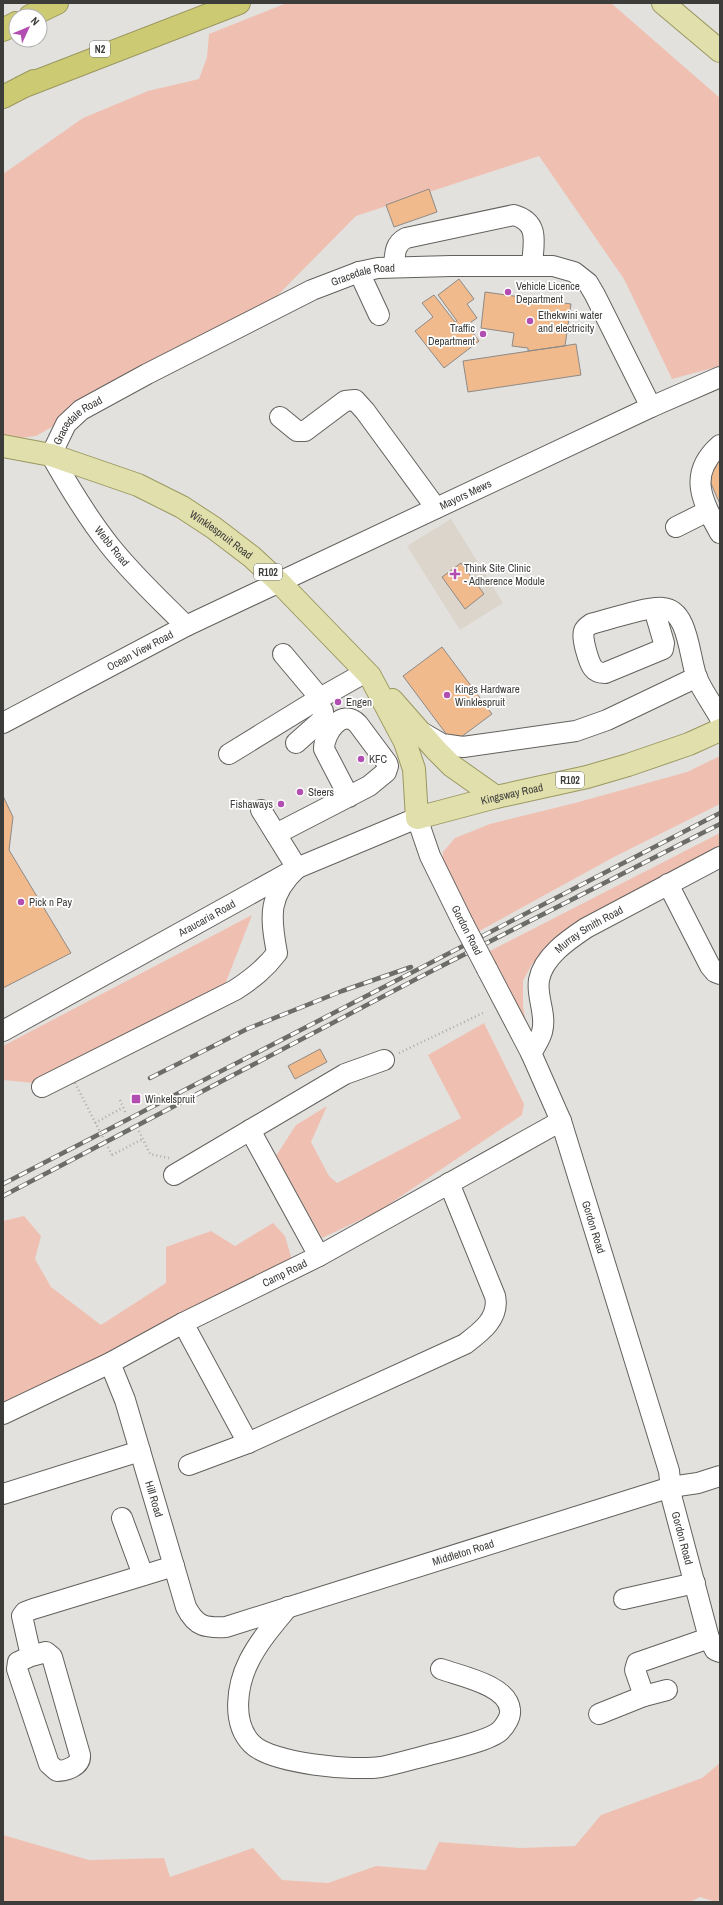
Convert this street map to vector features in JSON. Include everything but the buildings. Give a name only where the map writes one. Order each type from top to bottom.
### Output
[{"type":"highway","points":[[47,8],[57,3]]},
{"type":"highway","name":"N2","points":[[3,97],[198,3]]},
{"type":"highway","points":[[22,87],[239,3]]},
{"type":"main road","points":[[663,3],[720,51]]},
{"type":"main road","name":"Winklespruit Road","points":[[3,446],[51,455],[138,486],[182,507],[214,528],[252,557],[279,582],[368,674],[405,742],[414,769],[417,818]]},
{"type":"main road","points":[[368,674],[452,766],[496,797]]},
{"type":"main road","name":"Kingsway Road","points":[[417,818],[496,797],[587,777],[628,765],[689,744],[720,730]]},
{"type":"street","points":[[394,267],[395,253],[401,240],[514,215],[524,218],[533,230],[532,266]]},
{"type":"street","name":"Gracedale Road","points":[[51,455],[66,424],[81,410],[146,374],[312,290],[359,272],[394,267],[553,266],[574,272],[588,283],[595,295],[651,407]]},
{"type":"street","points":[[359,272],[379,315]]},
{"type":"street","name":"Mayors Mews","points":[[279,582],[651,407],[720,377]]},
{"type":"street","points":[[280,417],[297,431],[305,432],[346,401],[355,400],[363,408],[436,508]]},
{"type":"street","points":[[720,445],[711,454],[700,475],[700,489],[708,512],[720,533]]},
{"type":"street","name":"Webb Road","points":[[51,455],[73,494],[110,546],[128,567],[186,626]]},
{"type":"street","points":[[676,528],[708,512]]},
{"type":"street","name":"Ocean View Road","points":[[3,723],[186,626],[279,582]]},
{"type":"street","points":[[654,608],[669,609],[678,616],[697,677],[720,718]]},
{"type":"street","points":[[283,654],[318,699],[323,711],[323,719],[296,743]]},
{"type":"street","points":[[229,754],[318,699],[368,674]]},
{"type":"street","points":[[420,731],[442,744],[463,747],[576,730],[607,720],[697,677]]},
{"type":"street","points":[[276,834],[348,797]]},
{"type":"street","points":[[42,1087],[235,990],[258,975],[277,953],[272,928],[274,903],[284,880],[297,868],[261,810]]},
{"type":"street","name":"Araucaria Road","points":[[3,1030],[297,868],[417,818]]},
{"type":"street","name":"Gordon Road","points":[[417,818],[430,856],[464,925],[531,1053],[561,1121],[669,1472],[672,1499],[695,1583],[716,1648]]},
{"type":"street","name":"Murray Smith Road","points":[[531,1053],[542,1032],[544,1020],[539,991],[539,979],[549,961],[568,940],[586,928],[720,857]]},
{"type":"street","points":[[668,884],[710,966],[715,972],[720,974]]},
{"type":"street","points":[[180,1172],[345,1074],[384,1060]]},
{"type":"street","name":"Camp Road","points":[[3,1414],[110,1363],[183,1323],[319,1256],[561,1121]]},
{"type":"street","points":[[250,1130],[319,1256]]},
{"type":"street","points":[[189,1465],[248,1443],[465,1344],[486,1326],[494,1315],[497,1305],[495,1296],[449,1183]]},
{"type":"street","points":[[183,1323],[248,1443]]},
{"type":"street","name":"Hill Road","points":[[110,1363],[125,1400],[190,1615],[198,1624],[207,1627]]},
{"type":"street","points":[[3,1494],[140,1451]]},
{"type":"street","name":"Middleton Road","points":[[207,1627],[226,1627],[671,1487],[698,1483],[720,1476]]},
{"type":"street","points":[[122,1518],[143,1575]]},
{"type":"street","points":[[32,1656],[21,1619],[25,1612],[174,1566]]},
{"type":"street","points":[[624,1599],[695,1583]]},
{"type":"street","points":[[288,1607],[255,1651],[249,1662],[241,1686],[238,1704],[243,1733],[252,1745],[263,1752],[292,1761],[330,1766],[380,1767],[442,1752],[490,1737],[500,1731],[508,1721],[510,1710],[506,1698],[497,1689],[441,1669]]},
{"type":"street","points":[[644,1696],[635,1670],[637,1663],[716,1648]]},
{"type":"street","points":[[46,1652],[52,1656],[80,1755],[79,1763],[77,1765],[60,1771],[56,1771],[49,1764],[17,1669],[18,1662],[32,1656],[46,1652]]},
{"type":"street","points":[[599,1714],[644,1696],[667,1690]]},
{"type":"path","points":[[384,1060],[484,1013]]},
{"type":"path","points":[[75,1083],[112,1155],[144,1139]]},
{"type":"path","points":[[120,1100],[122,1108],[126,1114]]},
{"type":"path","points":[[95,1122],[122,1108]]},
{"type":"path","points":[[139,1131],[150,1154],[176,1159],[180,1172]]},
{"type":"shaded area","points":[[287,3],[611,3],[720,98],[720,366],[672,379],[624,279],[539,156],[356,216],[271,302],[36,436],[11,439],[3,438],[3,174],[83,118],[148,91],[199,79],[207,57],[209,34]]},
{"type":"shaded area","name":"Think Site Clinic - Adherence Module","points":[[451,519],[503,603],[460,630],[407,546]]},
{"type":"shaded area","points":[[720,756],[720,804],[614,857],[474,934],[442,869],[443,852],[455,838],[490,824],[575,803],[687,772]]},
{"type":"shaded area","points":[[720,833],[720,850],[560,937],[532,964],[523,981],[523,1006],[526,1023],[524,1029],[484,954]]},
{"type":"shaded area","points":[[252,915],[226,982],[205,999],[34,1083],[3,1080],[3,1046]]},
{"type":"shaded area","points":[[484,1023],[524,1104],[522,1115],[379,1211],[322,1238],[276,1156],[296,1125],[327,1106],[311,1142],[329,1176],[337,1183],[461,1118],[428,1055]]},
{"type":"shaded area","points":[[24,1216],[41,1236],[35,1259],[51,1287],[101,1325],[166,1283],[166,1247],[211,1231],[235,1246],[273,1223],[285,1236],[292,1260],[3,1407],[3,1221]]},
{"type":"shaded area","points":[[720,1763],[720,1899],[716,1902],[700,1897],[690,1902],[3,1902],[3,1835],[89,1860],[164,1858],[170,1877],[253,1848],[282,1880],[328,1883],[376,1866],[426,1870],[439,1842],[520,1848],[575,1846],[601,1815],[702,1778]]},
{"type":"railway","points":[[3,1184],[720,813]]},
{"type":"railway","points":[[3,1196],[422,976],[720,824]]},
{"type":"railway","points":[[150,1078],[247,1029],[342,991],[411,967]]},
{"type":"place","name":"Vehicle Licence Department","points":[[508,292]]},
{"type":"place","name":"Ethekwini water and electricity","points":[[530,321]]},
{"type":"place","name":"Traffic Department","points":[[483,334]]},
{"type":"place","name":"Think Site Clinic - Adherence Module","points":[[455,574]]},
{"type":"place","name":"Kings Hardware Winklespruit","points":[[447,695]]},
{"type":"place","name":"Engen","points":[[338,702]]},
{"type":"place","name":"KFC","points":[[361,759]]},
{"type":"place","name":"Steers","points":[[300,792]]},
{"type":"place","name":"Fishaways","points":[[281,804]]},
{"type":"place","name":"Pick n Pay","points":[[21,902]]},
{"type":"place","name":"Winkelspruit","points":[[136,1099]]}]
